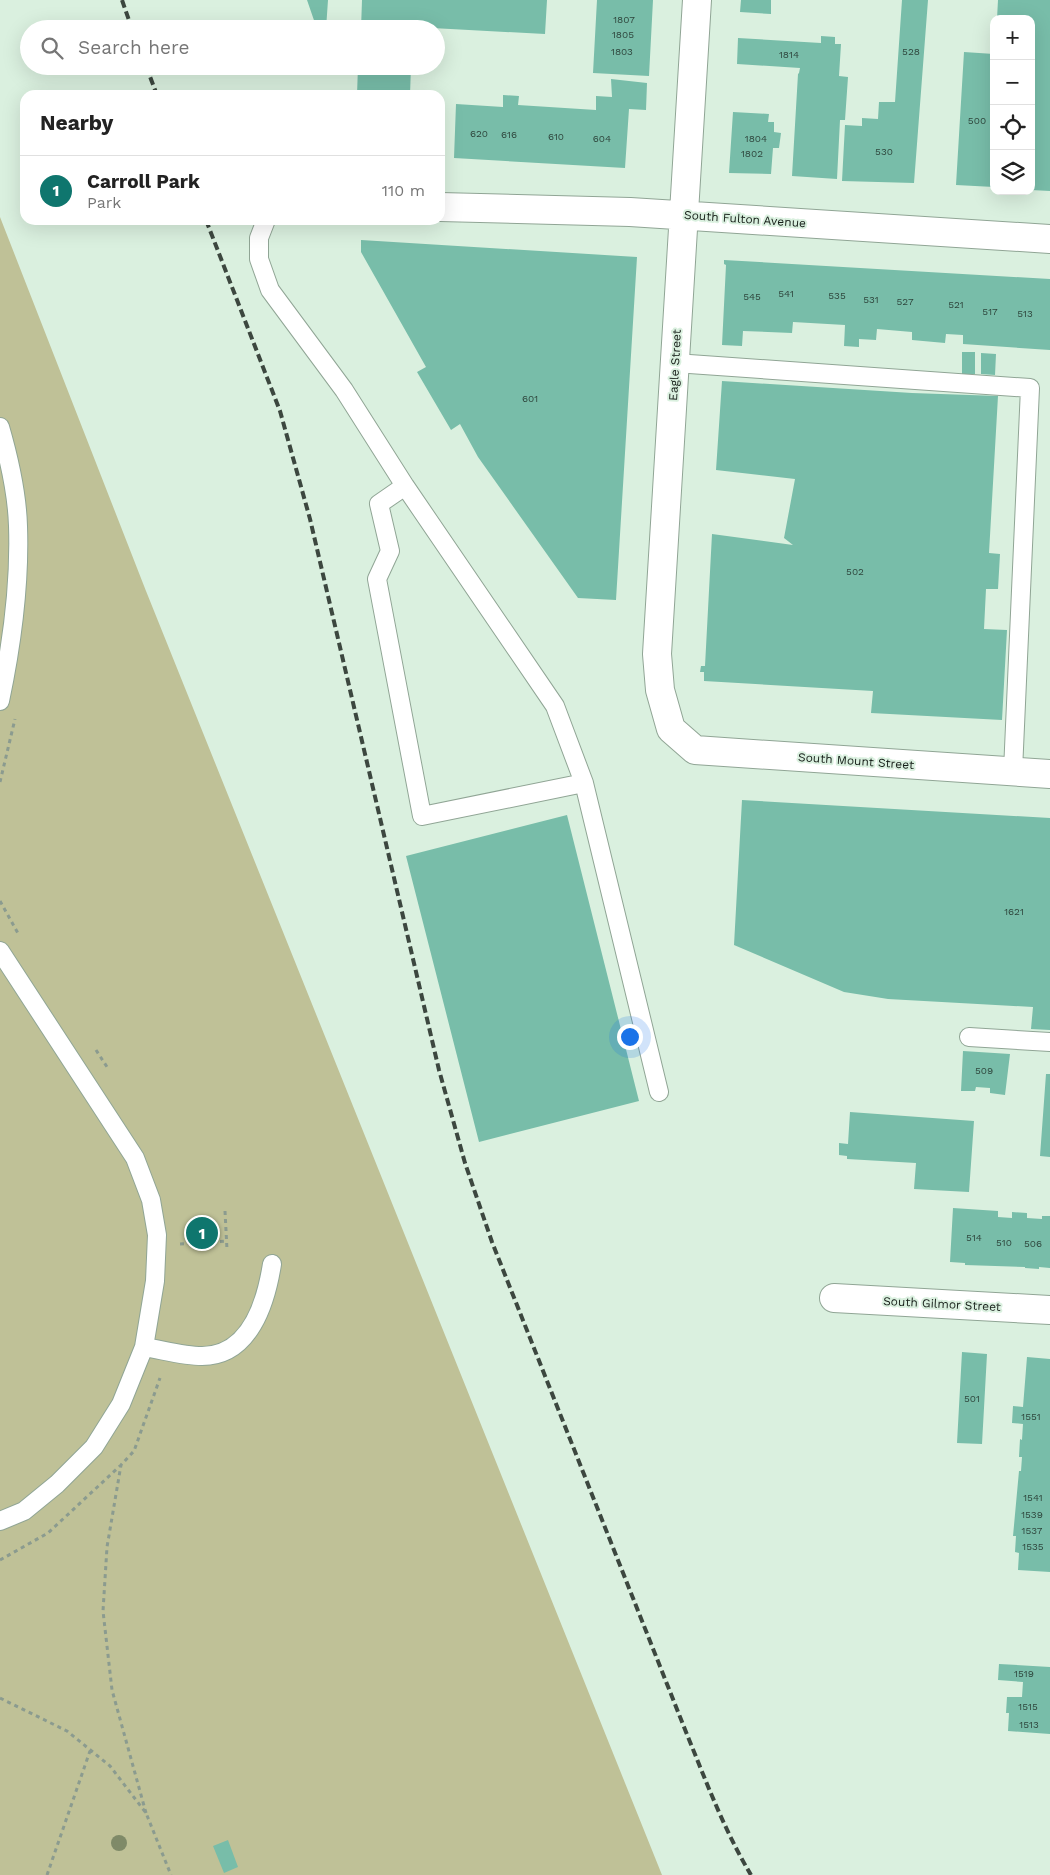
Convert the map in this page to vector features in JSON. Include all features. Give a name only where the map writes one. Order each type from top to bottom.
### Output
[{"type":"street","name":"Eagle Street","points":[[671,728],[660,690],[657,654],[697,0]]},
{"type":"street","name":"South Fulton Avenue","points":[[445,207],[630,212],[1050,239]]},
{"type":"street","name":"South Mount Street","points":[[671,728],[694,750],[1050,774]]},
{"type":"street","name":"South Gilmor Street","points":[[834,1298],[1050,1310]]},
{"type":"lane","points":[[264,225],[259,238],[259,259],[270,290],[344,390],[405,486],[555,706],[584,783],[659,1092]]},
{"type":"lane","points":[[675,363],[1030,388],[1013,771]]},
{"type":"lane","points":[[0,428],[9,461],[6,483],[18,524],[17,576],[8,660],[0,701]]},
{"type":"lane","points":[[405,486],[379,504],[390,551],[377,579],[422,816],[584,783]]},
{"type":"lane","points":[[0,951],[135,1158],[151,1200],[157,1235],[155,1281],[144,1347],[121,1404],[94,1447],[57,1484],[24,1511],[0,1521]]},
{"type":"lane","points":[[969,1036],[1050,1042]]},
{"type":"lane","points":[[144,1347],[203,1356],[225,1351],[247,1334],[263,1304],[272,1264]]},
{"type":"path","points":[[0,782],[16,716]]},
{"type":"path","points":[[225,1211],[227,1250]]},
{"type":"path","points":[[178,1244],[226,1241]]},
{"type":"path","points":[[0,1560],[48,1533],[134,1451],[160,1378]]},
{"type":"path","points":[[121,1465],[107,1546],[103,1611],[112,1690],[146,1813],[171,1875]]},
{"type":"path","points":[[0,1698],[67,1731],[110,1766],[146,1813]]},
{"type":"path","points":[[46,1875],[90,1750]]},
{"type":"path","points":[[50,1863],[51,1875]]},
{"type":"green space","points":[[0,217],[146,591],[662,1875],[0,1875]]},
{"type":"building","points":[[307,0],[328,0],[327,20],[314,20]]},
{"type":"building","points":[[362,0],[547,0],[545,34],[445,29],[445,20],[361,20]]},
{"type":"building","points":[[597,0],[653,0],[649,76],[593,73]]},
{"type":"building","points":[[741,0],[771,0],[771,14],[740,12]]},
{"type":"building","points":[[902,0],[928,0],[914,183],[842,181],[845,125],[862,126],[862,118],[878,119],[879,102],[895,102]]},
{"type":"building","points":[[998,0],[1050,0],[1050,191],[1035,190],[1035,15],[997,15]]},
{"type":"building","points":[[821,36],[835,37],[835,44],[841,44],[839,76],[848,77],[845,120],[840,120],[837,179],[792,176],[798,74],[800,68],[737,64],[738,38],[821,43]]},
{"type":"building","points":[[964,52],[990,54],[990,187],[956,185]]},
{"type":"building","points":[[358,75],[411,75],[410,90],[357,90]]},
{"type":"building","points":[[611,79],[647,83],[646,110],[629,109],[625,168],[454,158],[456,104],[503,107],[503,95],[519,96],[518,105],[596,110],[596,96],[612,97]]},
{"type":"building","points":[[733,112],[769,114],[768,122],[774,122],[774,132],[781,133],[779,148],[773,148],[771,174],[729,173]]},
{"type":"building","points":[[361,240],[637,257],[616,600],[578,598],[478,457],[460,424],[451,430],[417,372],[426,367],[361,252]]},
{"type":"building","points":[[724,260],[1050,279],[1050,350],[963,344],[963,335],[946,334],[945,343],[912,340],[912,332],[877,329],[876,340],[859,339],[859,347],[844,346],[845,325],[793,322],[792,333],[743,331],[742,346],[722,345],[726,265]]},
{"type":"building","points":[[962,352],[975,352],[975,374],[962,374]]},
{"type":"building","points":[[981,353],[996,354],[995,375],[981,374]]},
{"type":"building","points":[[722,381],[912,393],[998,396],[989,553],[1000,554],[998,589],[986,589],[984,629],[1007,630],[1002,720],[871,713],[873,691],[704,681],[704,672],[700,672],[701,666],[705,666],[712,534],[793,545],[784,538],[795,479],[716,470]]},
{"type":"building","points":[[742,800],[1050,818],[1050,1030],[1031,1029],[1033,1007],[888,999],[844,992],[734,945]]},
{"type":"building","points":[[567,815],[639,1101],[479,1142],[406,856]]},
{"type":"building","points":[[963,1051],[1010,1054],[1005,1095],[990,1093],[990,1088],[976,1087],[975,1091],[961,1091]]},
{"type":"building","points":[[1046,1074],[1050,1074],[1050,1157],[1040,1156]]},
{"type":"building","points":[[850,1112],[974,1121],[969,1192],[914,1189],[916,1163],[847,1159],[847,1156],[839,1155],[839,1143],[848,1144]]},
{"type":"building","points":[[953,1208],[998,1211],[998,1217],[1012,1218],[1012,1212],[1027,1213],[1027,1218],[1042,1219],[1042,1216],[1050,1216],[1050,1268],[965,1265],[965,1263],[950,1262]]},
{"type":"building","points":[[962,1352],[987,1354],[982,1444],[957,1443]]},
{"type":"building","points":[[1027,1357],[1050,1359],[1050,1572],[1018,1570],[1019,1553],[1015,1552],[1016,1536],[1013,1536],[1019,1471],[1021,1471],[1022,1457],[1019,1457],[1023,1424],[1012,1423],[1013,1406],[1023,1407]]},
{"type":"building","points":[[999,1664],[1050,1667],[1050,1734],[1008,1731],[1009,1713],[1006,1713],[1007,1697],[1022,1697],[1023,1682],[998,1680]]},
{"type":"building","points":[[228,1840],[238,1867],[224,1873],[213,1846]]},
{"type":"railway","points":[[122,0],[129,20]]},
{"type":"railway","points":[[149,75],[155,90]]},
{"type":"railway","points":[[208,225],[280,411],[310,519],[439,1070],[465,1163],[492,1242],[708,1787],[741,1858],[751,1875]]},
{"type":"place","name":"Carroll Park","points":[[202,1233]]}]
